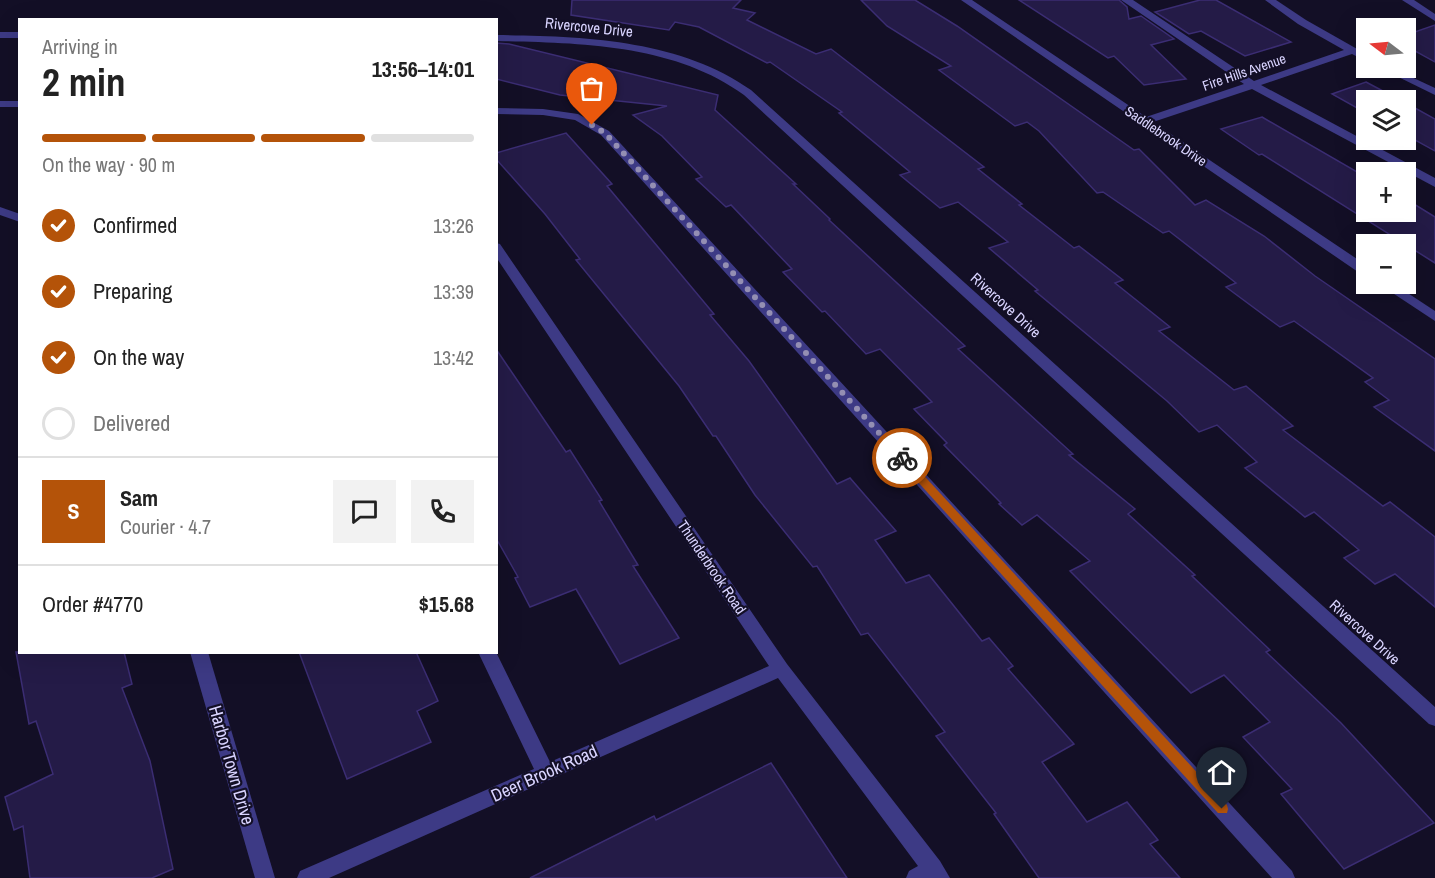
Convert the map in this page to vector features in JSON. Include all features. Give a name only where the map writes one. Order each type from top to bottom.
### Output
[{"type":"street","name":"Saddlebrook Drive","points":[[966,0],[1356,264]]},
{"type":"street","points":[[1126,0],[1253,85],[1435,183]]},
{"type":"street","points":[[1269,0],[1356,53]]},
{"type":"street","points":[[1407,0],[1435,18]]},
{"type":"street","points":[[0,35],[18,35]]},
{"type":"street","name":"Rivercove Drive","points":[[498,38],[595,42],[646,50],[701,67],[728,80],[760,102],[1435,718]]},
{"type":"street","name":"Fire Hills Avenue","points":[[1145,121],[1352,51]]},
{"type":"street","points":[[1406,78],[1435,92]]},
{"type":"street","points":[[0,104],[18,104]]},
{"type":"street","points":[[498,111],[543,112],[578,117],[605,133],[1285,878]]},
{"type":"street","points":[[0,211],[18,217]]},
{"type":"street","name":"Thunderbrook Road","points":[[498,250],[780,669],[930,875]]},
{"type":"street","points":[[1401,294],[1435,317]]},
{"type":"street","name":"Harbor Town Drive","points":[[200,654],[265,878]]},
{"type":"street","points":[[488,654],[546,773]]},
{"type":"street","name":"Deer Brook Road","points":[[307,878],[780,669]]},
{"type":"building","points":[[572,0],[741,0],[733,8],[755,13],[747,20],[816,54],[831,49],[984,167],[978,169],[1022,204],[1019,205],[1074,248],[1079,246],[1123,280],[1115,283],[1170,327],[1159,331],[1234,390],[1246,386],[1293,426],[1283,430],[1383,506],[1390,502],[1435,537],[1435,607],[1395,574],[1375,584],[1344,558],[1359,550],[1314,512],[1305,517],[1245,468],[1257,462],[1217,425],[1199,432],[1167,401],[1035,291],[1038,290],[989,248],[1008,242],[958,202],[940,208],[900,175],[910,172],[839,113],[842,112],[770,62],[767,63],[699,27],[675,22],[669,30],[571,15]]},
{"type":"building","points":[[861,0],[915,0],[957,26],[1134,150],[1139,149],[1195,205],[1206,200],[1264,236],[1315,276],[1435,359],[1435,451],[1374,407],[1389,400],[1365,382],[1373,378],[1294,321],[1280,327],[1226,287],[1236,283],[1169,231],[1163,233],[1103,192],[1097,193],[1039,131],[1027,122],[1015,126],[939,70],[951,66],[887,26]]},
{"type":"building","points":[[1019,0],[1119,0],[1127,7],[1129,19],[1141,16],[1174,39],[1151,45],[1186,79],[1144,85],[1114,56],[1108,58]]},
{"type":"building","points":[[1200,0],[1216,0],[1291,42],[1245,56],[1201,31],[1189,34],[1155,12]]},
{"type":"building","points":[[1435,25],[1435,62],[1416,52],[1416,32]]},
{"type":"building","points":[[498,43],[718,95],[715,110],[965,346],[958,349],[1073,454],[1069,455],[1135,509],[1128,514],[1195,575],[1192,576],[1270,650],[1266,652],[1341,723],[1434,823],[1344,869],[1281,794],[1292,789],[1243,737],[1270,722],[1224,675],[1191,693],[1070,571],[1090,561],[1037,515],[1022,525],[999,504],[1001,503],[944,445],[947,443],[914,409],[932,402],[880,349],[866,354],[825,311],[822,312],[783,272],[792,269],[731,205],[726,207],[696,179],[702,177],[662,136],[633,115],[667,106],[560,95],[498,80]]},
{"type":"building","points":[[1366,82],[1381,90],[1356,90],[1356,107],[1332,94]]},
{"type":"building","points":[[1416,109],[1435,119],[1435,151],[1416,141]]},
{"type":"building","points":[[1262,117],[1356,171],[1356,213],[1262,154],[1259,155],[1221,129]]},
{"type":"building","points":[[566,133],[612,184],[607,186],[714,314],[710,315],[749,361],[837,484],[850,478],[896,531],[875,540],[906,583],[929,575],[982,641],[989,638],[1013,666],[1008,669],[1074,744],[1042,762],[1087,822],[1127,802],[1158,840],[1150,844],[1180,878],[1039,878],[994,814],[996,813],[936,736],[945,732],[868,633],[861,635],[817,566],[813,567],[755,495],[679,386],[576,260],[580,259],[545,214],[498,161],[498,152]]},
{"type":"building","points":[[1416,205],[1435,217],[1435,263],[1416,251],[1416,234],[1389,234],[1370,222],[1416,222]]},
{"type":"building","points":[[498,352],[566,452],[570,450],[602,500],[599,501],[638,565],[633,566],[679,638],[620,664],[576,589],[530,607],[515,578],[518,577],[498,542]]},
{"type":"building","points":[[16,652],[18,654],[124,654],[132,684],[122,688],[150,761],[173,869],[152,878],[30,878],[23,826],[14,830],[5,797],[53,774],[36,721],[29,724]]},
{"type":"building","points":[[300,654],[417,654],[438,701],[417,711],[431,742],[347,779]]},
{"type":"building","points":[[771,763],[847,878],[530,878],[654,816],[656,820]]},
{"type":"way so far","points":[[592,125],[605,133],[902,458]]},
{"type":"route","points":[[902,458],[1222,809]]}]
